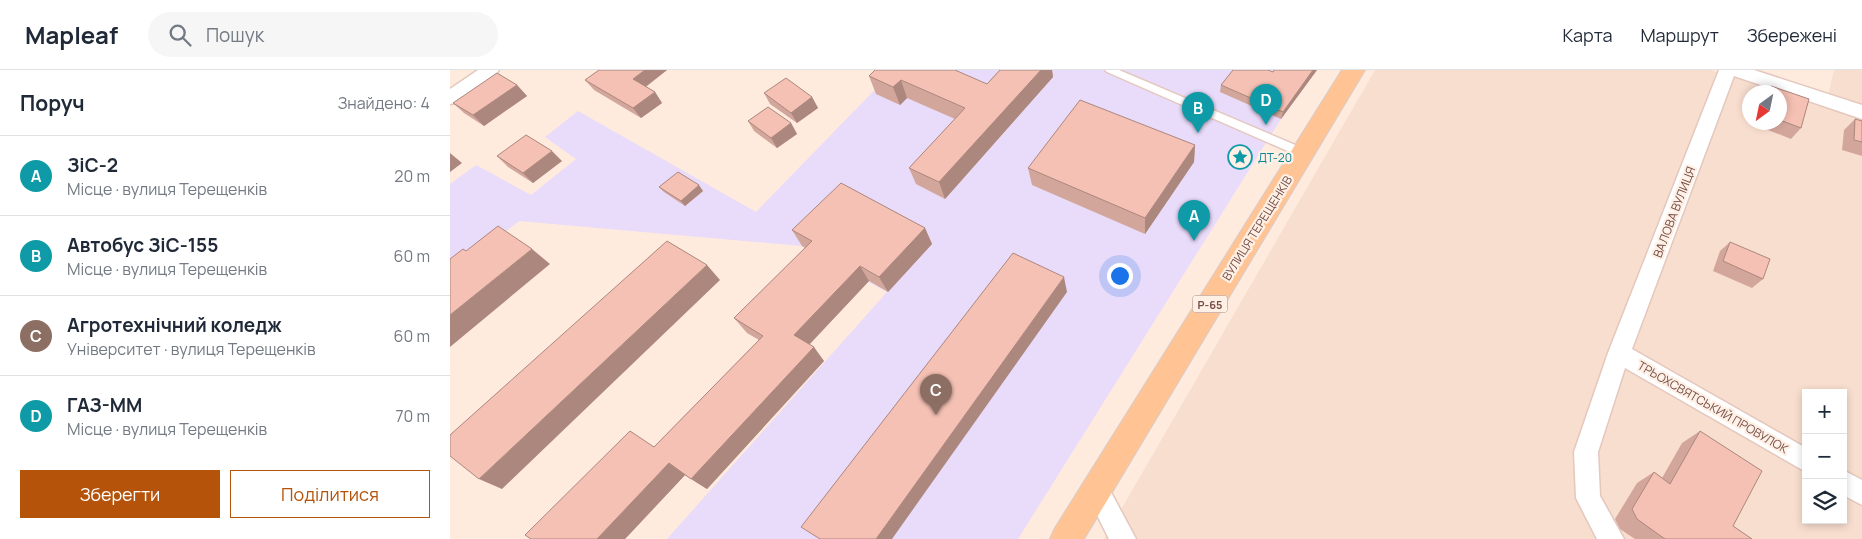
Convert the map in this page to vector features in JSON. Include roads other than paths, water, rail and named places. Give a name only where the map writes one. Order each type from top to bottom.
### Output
[{"type":"main road","name":"ВУЛИЦЯ ТЕРЕЩЕНКІВ","points":[[1066,539],[1354,70]]},
{"type":"street","points":[[450,98],[490,70]]},
{"type":"street","name":"ВАЛОВА ВУЛИЦЯ","points":[[1611,539],[1588,498],[1586,452],[1619,353],[1728,70]]},
{"type":"street","points":[[1734,70],[1862,112]]},
{"type":"street","name":"ТРЬОХСВЯТСЬКИЙ ПРОВУЛОК","points":[[1619,353],[1802,459]]},
{"type":"street","points":[[1847,484],[1862,493]]},
{"type":"street","points":[[1096,489],[1123,539]]},
{"type":"lane","points":[[1110,70],[1303,152]]},
{"type":"place","name":"ГАЗ-ММ","points":[[1266,125]]},
{"type":"place","name":"Автобус ЗіС-155","points":[[1198,133]]},
{"type":"place","name":"ДТ-20","points":[[1240,157]]},
{"type":"place","name":"ЗіС-2","points":[[1194,241]]},
{"type":"place","name":"Агротехнічний коледж","points":[[936,415]]}]
